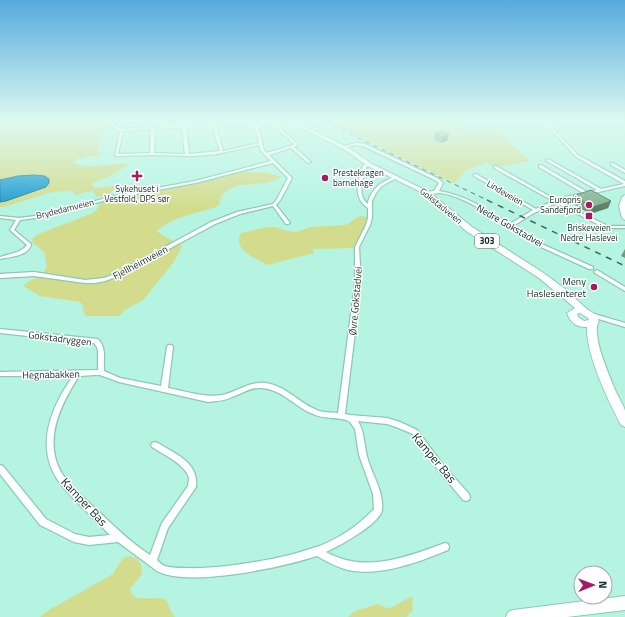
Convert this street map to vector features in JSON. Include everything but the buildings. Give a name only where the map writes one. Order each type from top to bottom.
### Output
[{"type":"main road","name":"Gokstadveien","points":[[350,151],[368,164],[427,193],[475,234],[542,276],[562,291],[590,318],[597,350],[612,396],[625,422]]},
{"type":"main road","points":[[625,198],[622,206],[625,218]]},
{"type":"main road","name":"Gokstadveien","points":[[542,276],[567,300],[575,316],[597,350]]},
{"type":"main road","points":[[577,310],[590,318],[586,324],[575,316],[577,310]]},
{"type":"main road","points":[[513,617],[625,603]]},
{"type":"street","points":[[117,151],[116,155],[187,155],[228,151]]},
{"type":"street","points":[[187,151],[187,155]]},
{"type":"street","points":[[263,151],[290,178],[279,199],[274,205],[288,223]]},
{"type":"street","points":[[267,154],[280,151]]},
{"type":"street","points":[[295,151],[309,162]]},
{"type":"street","points":[[376,151],[436,179],[441,183],[436,192]]},
{"type":"street","points":[[572,151],[577,156],[625,184]]},
{"type":"street","points":[[548,160],[600,190]]},
{"type":"street","name":"Brydedamveien","points":[[0,217],[19,219],[56,213],[114,197],[221,176],[273,162]]},
{"type":"street","points":[[368,164],[365,165],[363,171],[360,195],[365,205],[369,207]]},
{"type":"street","points":[[612,164],[625,172]]},
{"type":"street","points":[[540,166],[585,193]]},
{"type":"street","points":[[495,167],[556,202],[607,226],[625,227]]},
{"type":"street","name":"Lindeveien","points":[[475,175],[536,210]]},
{"type":"street","name":"Øvre Gokstadvei","points":[[341,416],[358,283],[358,247],[370,218],[369,207],[374,193],[381,186],[396,177]]},
{"type":"street","points":[[509,227],[536,210],[556,202],[585,193],[625,184]]},
{"type":"street","name":"Nedre Gokstadvei","points":[[427,193],[436,192],[451,195],[470,202],[537,243],[571,256],[591,268]]},
{"type":"street","name":"Fjellheimveien","points":[[0,276],[34,274],[71,281],[102,280],[117,275],[213,223],[239,214],[274,205]]},
{"type":"street","points":[[0,258],[20,253],[28,248],[29,245],[12,230],[19,219]]},
{"type":"street","points":[[597,272],[625,290]]},
{"type":"street","points":[[590,318],[625,325]]},
{"type":"street","name":"Gokstadryggen","points":[[0,331],[96,341],[101,350],[102,372]]},
{"type":"street","points":[[164,390],[170,347]]},
{"type":"street","points":[[102,372],[106,376],[119,380],[208,399],[219,398],[252,386],[262,385],[273,388],[289,396],[312,412],[326,416],[341,416]]},
{"type":"street","name":"Hegnabakken","points":[[0,374],[76,374],[102,372]]},
{"type":"street","name":"Kamper Bas","points":[[76,374],[62,397],[51,422],[50,435],[52,456],[59,474],[73,491],[119,538],[132,549],[163,570],[175,572],[207,572],[287,560],[316,551],[361,528],[378,511],[379,504],[362,451],[358,428],[351,418]]},
{"type":"street","name":"Kamper Bas","points":[[341,416],[386,421],[415,432],[441,468],[466,496]]},
{"type":"street","points":[[152,562],[165,526],[192,487],[195,480],[191,470],[155,445]]},
{"type":"street","name":"Kamper Bas","points":[[0,468],[43,522],[74,538],[89,541],[119,538]]},
{"type":"street","points":[[316,551],[330,560],[355,568],[378,567],[445,547]]},
{"type":"green space","points":[[0,151],[97,151],[104,154],[78,159],[74,161],[74,163],[87,166],[123,163],[130,164],[108,177],[91,184],[95,188],[121,185],[126,188],[113,190],[109,195],[97,197],[93,191],[88,191],[75,195],[72,190],[48,193],[0,207]]},
{"type":"green space","points":[[387,151],[519,151],[530,161],[495,167],[487,162],[467,170],[454,183]]},
{"type":"green space","points":[[242,172],[266,172],[281,177],[274,181],[234,187],[221,196],[220,203],[216,207],[177,219],[163,226],[157,231],[182,246],[179,253],[167,271],[146,296],[125,310],[120,316],[86,316],[80,302],[40,296],[25,287],[24,285],[27,282],[42,274],[47,266],[44,252],[32,242],[33,238],[41,233],[93,213],[99,207],[99,203],[110,199],[207,181]]},
{"type":"green space","points":[[362,216],[370,218],[363,236],[355,248],[313,249],[314,253],[268,265],[252,257],[240,244],[239,239],[241,233],[268,227],[275,227],[296,232],[311,227],[345,225]]},
{"type":"green space","points":[[131,556],[137,559],[141,565],[142,571],[142,574],[130,589],[133,596],[141,598],[165,599],[175,617],[40,617],[49,610],[113,574],[123,558]]},
{"type":"green space","points":[[410,597],[413,598],[413,610],[407,617],[348,617],[355,611],[378,604],[389,609]]},
{"type":"water","points":[[18,176],[45,176],[49,179],[49,183],[46,187],[0,202],[0,180]]},
{"type":"railway","points":[[385,151],[489,201]]},
{"type":"railway","points":[[487,200],[625,266]]},
{"type":"place","name":"Sykehuset i Vestfold, DPS sør","points":[[137,176]]},
{"type":"place","name":"Prestekragen barnehage","points":[[325,178]]},
{"type":"place","name":"Europris Sandefjord","points":[[589,205]]},
{"type":"place","name":"Briskeveien Nedre Haslevei","points":[[589,216]]},
{"type":"place","name":"Meny Haslesenteret","points":[[594,287]]}]
